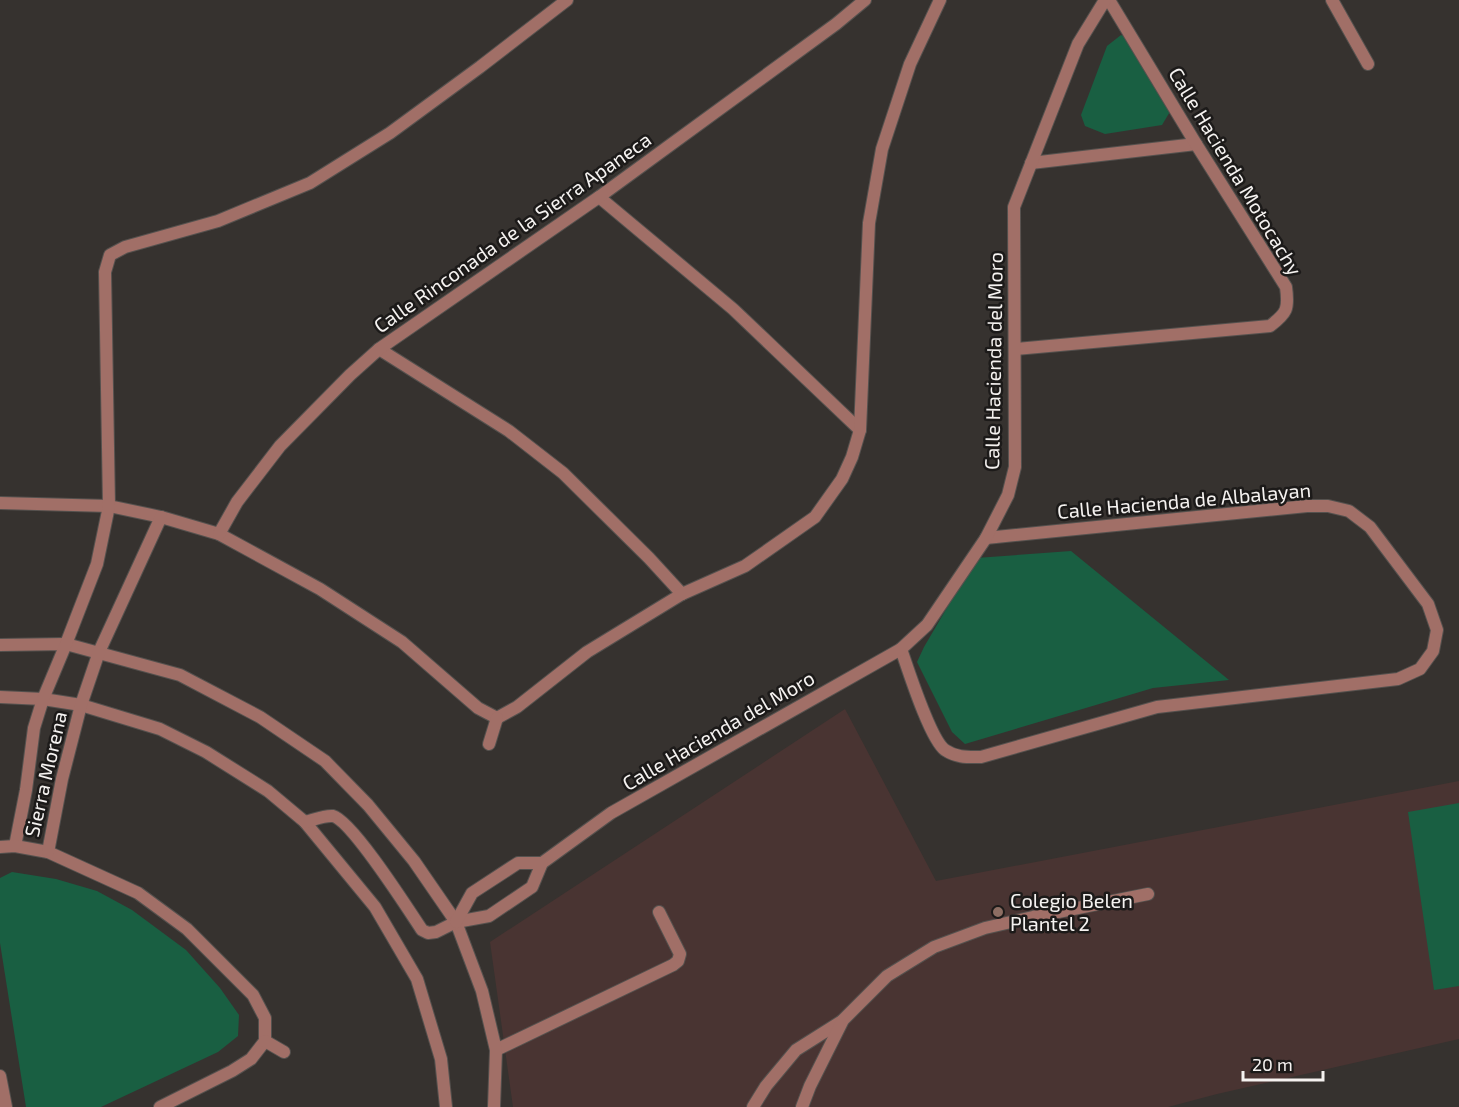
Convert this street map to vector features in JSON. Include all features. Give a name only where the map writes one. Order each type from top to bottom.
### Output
[{"type":"street","points":[[43,699],[97,564],[109,506],[105,272],[110,255],[125,247],[218,221],[310,183],[390,132],[567,0]]},
{"type":"street","name":"Calle Rinconada de la Sierra Apaneca","points":[[219,534],[237,502],[280,446],[350,375],[380,349],[599,197],[836,24],[865,0]]},
{"type":"street","points":[[489,744],[497,718],[517,707],[587,652],[682,594],[745,566],[815,516],[842,479],[852,457],[860,429],[869,223],[882,148],[910,64],[940,0]]},
{"type":"street","name":"Calle Hacienda Motocachy","points":[[1015,349],[1270,326],[1282,316],[1288,303],[1286,288],[1107,0]]},
{"type":"street","name":"Calle Hacienda del Moro","points":[[456,922],[489,916],[532,887],[542,863],[611,813],[901,649],[927,625],[986,538],[1008,495],[1016,467],[1014,207],[1078,44],[1107,0]]},
{"type":"street","points":[[1332,0],[1368,63]]},
{"type":"street","points":[[1030,163],[1196,144]]},
{"type":"street","points":[[599,197],[733,309],[860,429]]},
{"type":"street","points":[[380,349],[509,431],[563,473],[682,594]]},
{"type":"street","points":[[0,503],[109,506],[161,517],[219,534],[320,589],[402,642],[478,708],[497,718]]},
{"type":"street","name":"Calle Hacienda de Albalayan","points":[[901,649],[932,731],[944,749],[960,757],[981,757],[1157,706],[1398,679],[1420,669],[1433,651],[1437,630],[1428,604],[1370,526],[1348,511],[1328,506],[1307,506],[986,538]]},
{"type":"street","points":[[81,705],[99,652],[161,517]]},
{"type":"street","points":[[0,645],[66,644],[180,675],[260,717],[325,762],[368,805],[414,861],[456,922],[482,992],[496,1050],[494,1107]]},
{"type":"street","points":[[0,698],[43,699],[81,705],[160,729],[206,752],[268,791],[305,822],[375,907],[417,979],[441,1059],[446,1107]]},
{"type":"street","name":"Sierra Morena","points":[[15,846],[26,790],[34,728],[43,699]]},
{"type":"street","name":"Sierra Morena","points":[[48,852],[62,778],[81,705]]},
{"type":"street","points":[[305,822],[331,816],[340,819],[353,831],[422,930],[428,933],[436,932],[456,922]]},
{"type":"street","name":"Sierra Morena","points":[[0,847],[15,846],[48,852],[138,893],[187,929],[253,995],[265,1018],[265,1041]]},
{"type":"street","name":"Calle Hacienda del Moro","points":[[456,922],[472,893],[518,863],[542,863]]},
{"type":"street","points":[[753,1107],[766,1086],[796,1050],[843,1020],[887,976],[934,947],[985,928],[1148,894]]},
{"type":"street","points":[[496,1050],[678,961],[680,954],[659,912]]},
{"type":"street","points":[[802,1107],[843,1020]]},
{"type":"street","points":[[160,1107],[232,1071],[251,1059],[265,1041],[284,1052]]},
{"type":"street","points":[[0,1076],[6,1107]]},
{"type":"shaded area","name":"Colegio Belen Plantel 2","points":[[845,709],[936,881],[1459,781],[1459,1039],[1168,1107],[513,1107],[490,942]]},
{"type":"green space","points":[[1121,35],[1138,43],[1174,105],[1162,125],[1105,134],[1085,126],[1081,115],[1107,46]]},
{"type":"green space","points":[[1071,551],[1229,680],[1153,688],[965,744],[952,732],[917,662],[924,647],[976,558]]},
{"type":"green space","points":[[1459,803],[1459,986],[1434,990],[1408,812]]},
{"type":"green space","points":[[12,872],[56,879],[97,891],[132,910],[186,950],[220,988],[239,1015],[238,1036],[218,1052],[101,1107],[26,1107],[0,943],[0,878]]},
{"type":"place","name":"Colegio Belen Plantel 2","points":[[998,912]]}]
